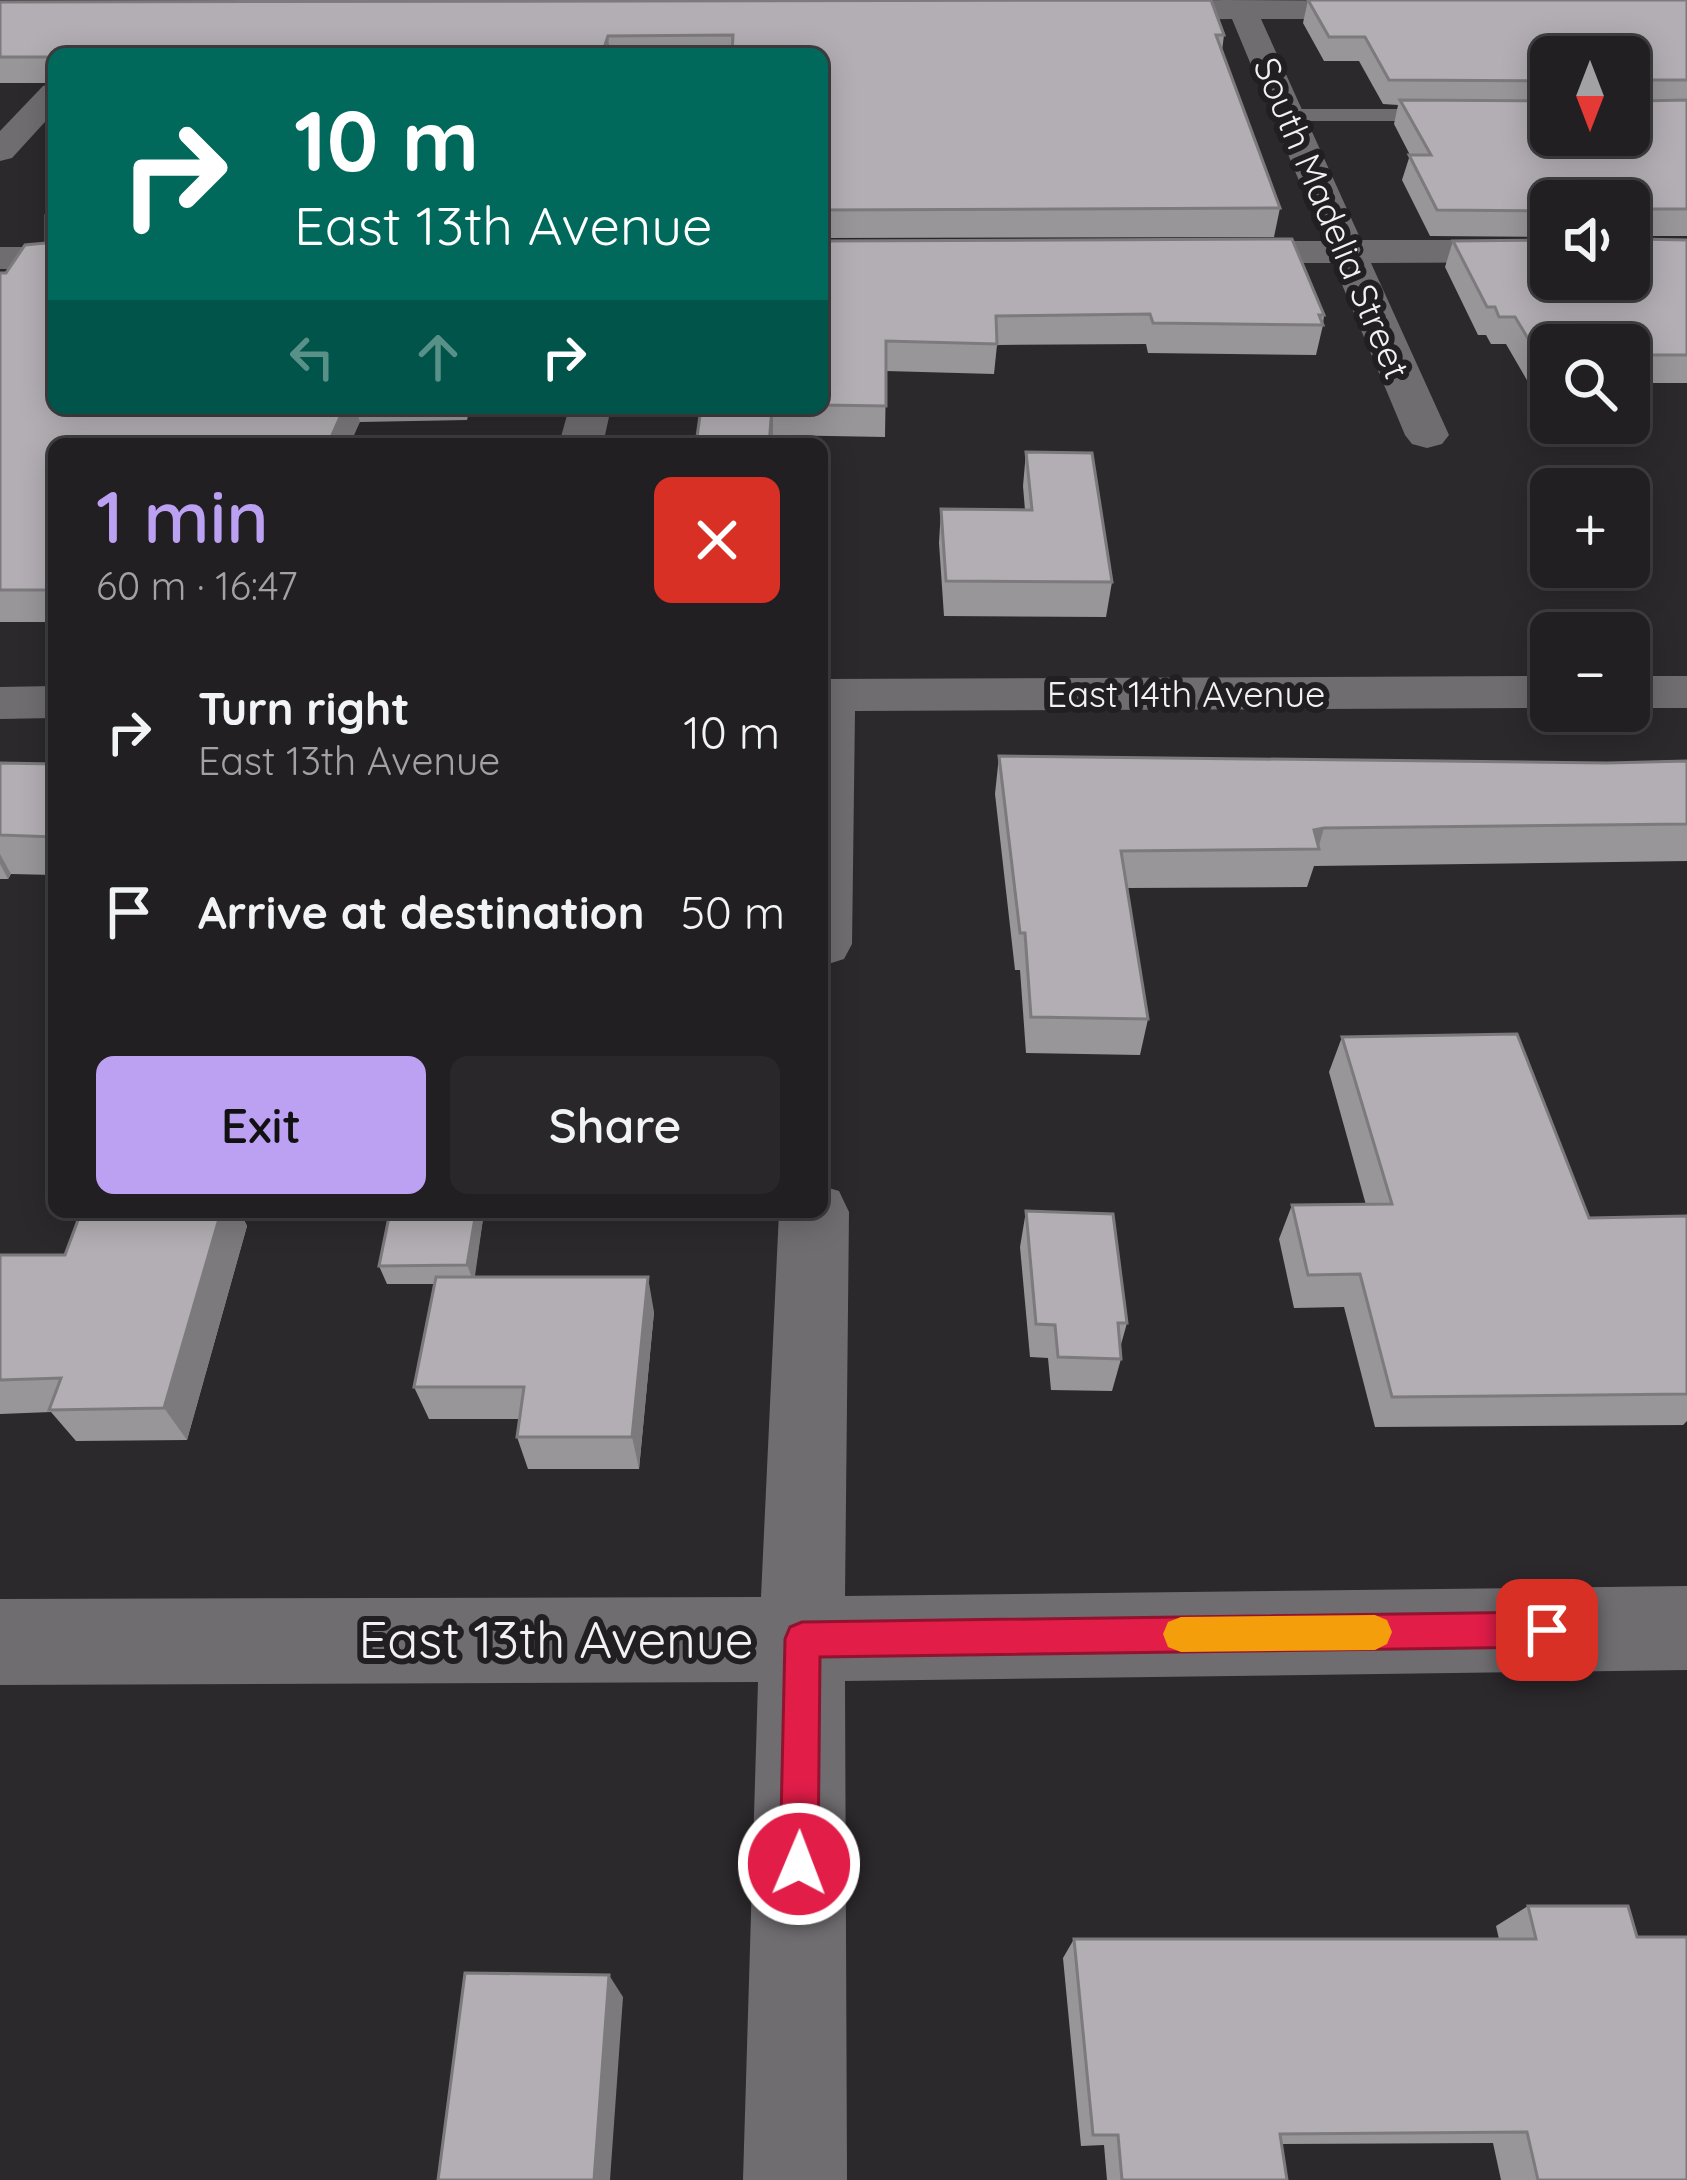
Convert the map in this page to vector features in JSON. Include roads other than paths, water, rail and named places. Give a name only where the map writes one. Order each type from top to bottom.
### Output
[{"type":"street","points":[[1104,11],[1240,5],[1430,10]]},
{"type":"street","name":"South Madelia Street","points":[[1240,5],[1426,435]]},
{"type":"street","points":[[0,151],[48,99]]},
{"type":"street","points":[[1179,252],[1530,251]]},
{"type":"street","points":[[0,258],[48,258]]},
{"type":"street","name":"East 14th Avenue","points":[[828,695],[1530,692]]},
{"type":"street","points":[[1650,692],[1687,692]]},
{"type":"street","points":[[0,703],[48,702]]},
{"type":"street","points":[[795,2180],[814,1218]]},
{"type":"street","name":"East 13th Avenue","points":[[0,1642],[802,1639],[1687,1628]]},
{"type":"lane","points":[[1287,115],[1530,115]]}]
